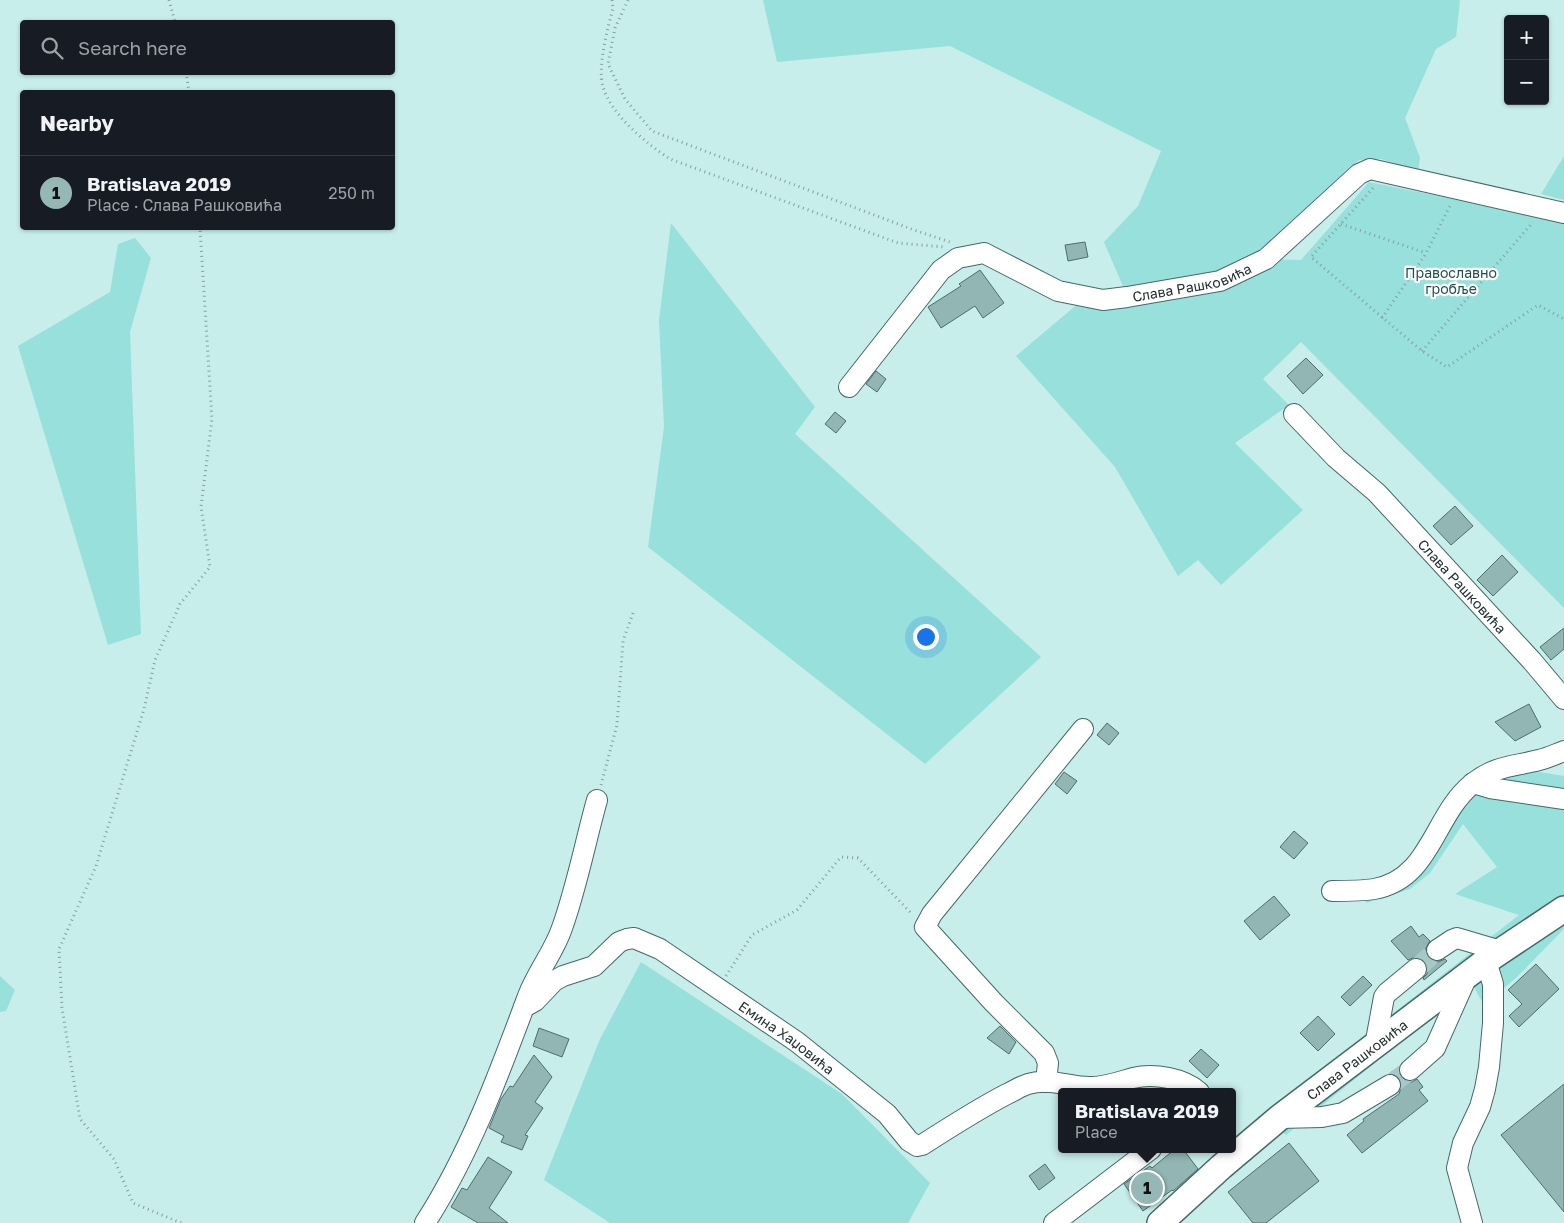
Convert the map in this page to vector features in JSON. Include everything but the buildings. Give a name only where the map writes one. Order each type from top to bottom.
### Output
[{"type":"main road","name":"Слава Рашковића","points":[[1160,1223],[1279,1118],[1485,962],[1564,909]]},
{"type":"street","name":"Слава Рашковића","points":[[984,253],[1058,291],[1103,300],[1220,281],[1266,259],[1359,174],[1370,169],[1555,211]]},
{"type":"street","points":[[849,387],[941,270],[958,258],[984,253]]},
{"type":"street","name":"Слава Рашковића","points":[[1294,414],[1336,458],[1377,493],[1532,660],[1564,699]]},
{"type":"street","points":[[1084,729],[932,914],[924,927],[994,1003],[1044,1053],[1054,1082],[1076,1087],[1093,1087],[1135,1078],[1158,1077],[1181,1082],[1192,1088]]},
{"type":"street","points":[[1332,891],[1374,889],[1390,884],[1410,873],[1427,852],[1449,810],[1473,783],[1500,768],[1539,760],[1564,751]]},
{"type":"street","points":[[1473,783],[1490,788],[1564,799]]},
{"type":"street","points":[[425,1223],[463,1158],[501,1070],[536,976],[562,930],[577,884],[592,814],[597,800]]},
{"type":"street","name":"Емина Хаџовића","points":[[524,1007],[535,1001],[554,981],[563,976],[594,966],[619,942],[634,938],[660,949],[804,1048],[887,1114],[909,1141],[917,1146],[922,1145],[996,1100],[1029,1084],[1054,1082]]},
{"type":"street","points":[[1437,950],[1457,938],[1485,962],[1492,984],[1493,1023],[1485,1089],[1480,1107],[1463,1142],[1457,1168],[1472,1223]]},
{"type":"street","points":[[1410,1070],[1435,1048],[1485,962]]},
{"type":"street","points":[[1375,1046],[1384,998],[1387,993],[1416,969]]},
{"type":"street","points":[[1279,1118],[1322,1117],[1343,1113],[1390,1085]]},
{"type":"street","points":[[1054,1223],[1146,1153]]},
{"type":"path","points":[[169,0],[174,20]]},
{"type":"path","points":[[612,0],[613,8],[601,70],[603,86],[611,104],[651,146],[670,159],[898,242],[950,248]]},
{"type":"path","points":[[628,0],[615,28],[608,64],[625,99],[652,131],[914,230],[984,253]]},
{"type":"path","points":[[186,75],[189,90]]},
{"type":"path","points":[[1374,187],[1311,257],[1422,350],[1447,367],[1538,305],[1564,320]]},
{"type":"path","points":[[1382,318],[1426,253],[1453,199]]},
{"type":"path","points":[[1422,350],[1555,211]]},
{"type":"path","points":[[1341,224],[1426,253]]},
{"type":"path","points":[[181,1223],[133,1203],[114,1159],[80,1119],[62,1008],[59,949],[96,866],[144,709],[155,660],[180,604],[210,567],[201,507],[212,419],[200,230]]},
{"type":"path","points":[[597,800],[617,725],[623,641],[633,613]]},
{"type":"path","points":[[718,989],[752,935],[797,910],[841,857],[858,858],[924,927]]},
{"type":"green space","points":[[763,0],[1460,1],[1456,37],[1436,49],[1405,118],[1420,158],[1418,171],[1381,159],[1359,160],[1263,253],[1223,273],[1125,291],[1104,242],[1138,206],[1161,151],[950,46],[777,62]]},
{"type":"green space","points":[[1564,156],[1564,200],[1541,194]]},
{"type":"green space","name":"Православно гробље","points":[[1369,182],[1564,221],[1564,608],[1301,342],[1263,379],[1289,405],[1235,443],[1303,510],[1221,585],[1198,560],[1178,576],[1115,467],[1016,356],[1086,297],[1127,297],[1266,259],[1301,260]]},
{"type":"green space","points":[[671,223],[815,407],[795,434],[1041,657],[925,764],[648,547],[664,427],[659,320]]},
{"type":"green space","points":[[135,238],[151,258],[130,332],[141,634],[108,645],[18,346],[110,292],[118,244]]},
{"type":"green space","points":[[1507,755],[1515,768],[1564,776],[1564,929],[1516,978],[1484,1005],[1472,984],[1286,1135],[1262,1116],[1519,915],[1455,894],[1497,867],[1463,824],[1430,873],[1410,889],[1366,903],[1362,885],[1401,870],[1438,809],[1477,771]]},
{"type":"green space","points":[[641,962],[842,1094],[930,1183],[908,1223],[610,1223],[544,1180],[600,1039]]},
{"type":"green space","points":[[0,976],[15,990],[6,1011],[0,1012]]},
{"type":"tunnel","points":[[1416,969],[1437,950]]},
{"type":"tunnel","points":[[1390,1085],[1410,1070]]},
{"type":"place","name":"Bratislava 2019","points":[[1147,1188]]}]
